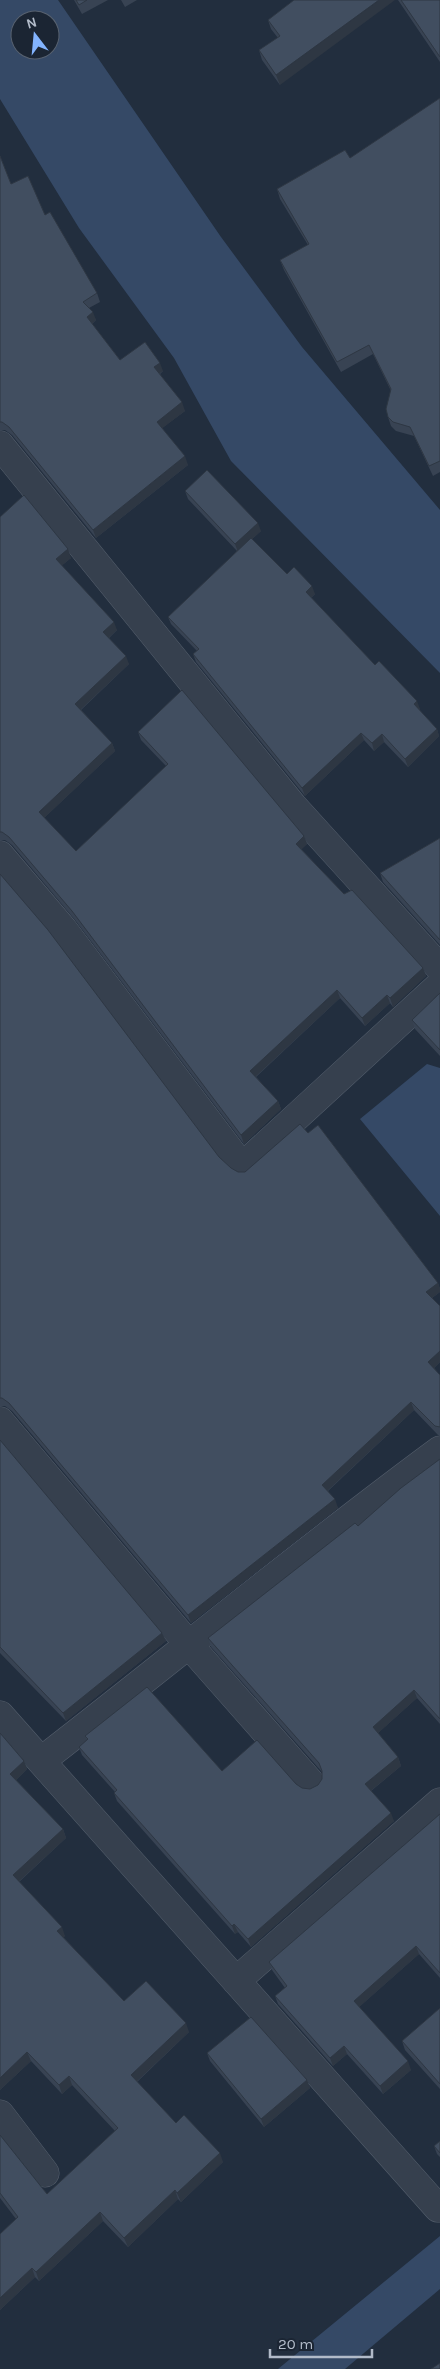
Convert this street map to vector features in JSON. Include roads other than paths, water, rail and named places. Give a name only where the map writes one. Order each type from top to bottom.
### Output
[{"type":"street","points":[[0,445],[292,806],[440,968]]},
{"type":"street","points":[[0,855],[63,929],[234,1156],[244,1165],[440,985]]},
{"type":"street","points":[[0,1421],[190,1646],[310,1782]]},
{"type":"street","points":[[41,1762],[362,1508],[440,1450]]},
{"type":"street","points":[[0,1715],[438,2208]]},
{"type":"street","points":[[236,1981],[440,1802]]},
{"type":"street","points":[[0,2114],[45,2173]]},
{"type":"water","points":[[0,0],[58,0],[221,237],[302,347],[440,510],[440,673],[231,461],[174,358],[79,228],[0,99]]},
{"type":"water","points":[[427,1064],[440,1068],[440,1216],[360,1119]]},
{"type":"water","points":[[440,2236],[440,2289],[345,2369],[278,2369]]}]
